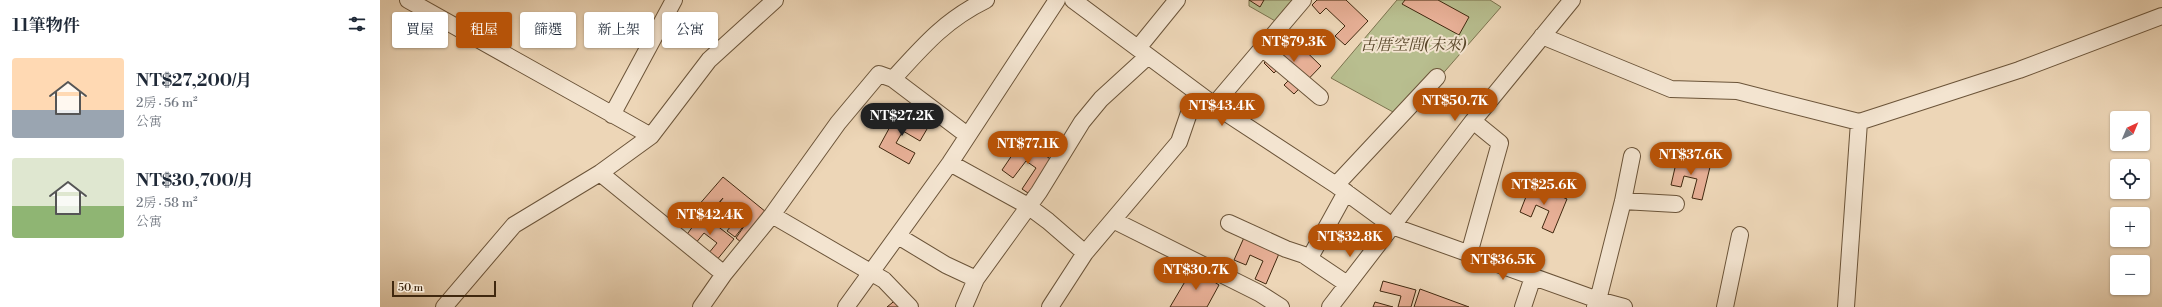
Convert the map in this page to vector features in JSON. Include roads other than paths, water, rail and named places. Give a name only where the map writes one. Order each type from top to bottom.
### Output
[{"type":"street","points":[[408,0],[651,136]]},
{"type":"street","points":[[612,115],[674,0]]},
{"type":"street","points":[[444,307],[514,225],[600,173],[651,136],[709,60],[775,0]]},
{"type":"street","points":[[893,79],[946,24],[986,0]]},
{"type":"street","points":[[846,307],[950,163],[1056,0]]},
{"type":"street","points":[[1073,0],[1214,105],[1341,189],[1392,226],[1533,277],[1596,304],[1624,307]]},
{"type":"street","points":[[964,307],[976,279],[1039,192],[1082,122],[1143,52],[1177,0]]},
{"type":"street","points":[[1214,105],[1303,0]]},
{"type":"street","points":[[1330,307],[1473,121],[1572,0]]},
{"type":"street","points":[[1542,36],[1671,89],[1737,91],[1859,122],[2019,70],[2162,16]]},
{"type":"street","points":[[1262,48],[1320,97]]},
{"type":"street","points":[[701,307],[724,274],[772,215],[838,123],[879,74],[893,79],[967,135]]},
{"type":"street","points":[[1313,252],[1341,189],[1437,77]]},
{"type":"street","points":[[1050,307],[1085,253],[1179,142],[1190,110],[1199,94]]},
{"type":"street","points":[[1469,254],[1500,143],[1473,121]]},
{"type":"street","points":[[1846,307],[1859,122]]},
{"type":"street","points":[[1596,304],[1623,202],[1632,156]]},
{"type":"street","points":[[950,163],[1028,206],[1085,253]]},
{"type":"street","points":[[600,173],[724,274]]},
{"type":"street","points":[[1623,202],[1676,204]]},
{"type":"street","points":[[772,215],[852,263],[884,280],[910,307]]},
{"type":"street","points":[[1112,220],[1259,293],[1281,307]]},
{"type":"street","points":[[1230,223],[1286,249],[1304,255],[1347,284]]},
{"type":"street","points":[[1725,307],[1740,235]]},
{"type":"street","points":[[898,236],[946,265],[976,279]]},
{"type":"street","points":[[1523,307],[1533,277]]},
{"type":"park label","name":"古厝空間(未來)","points":[[1413,45]]}]
